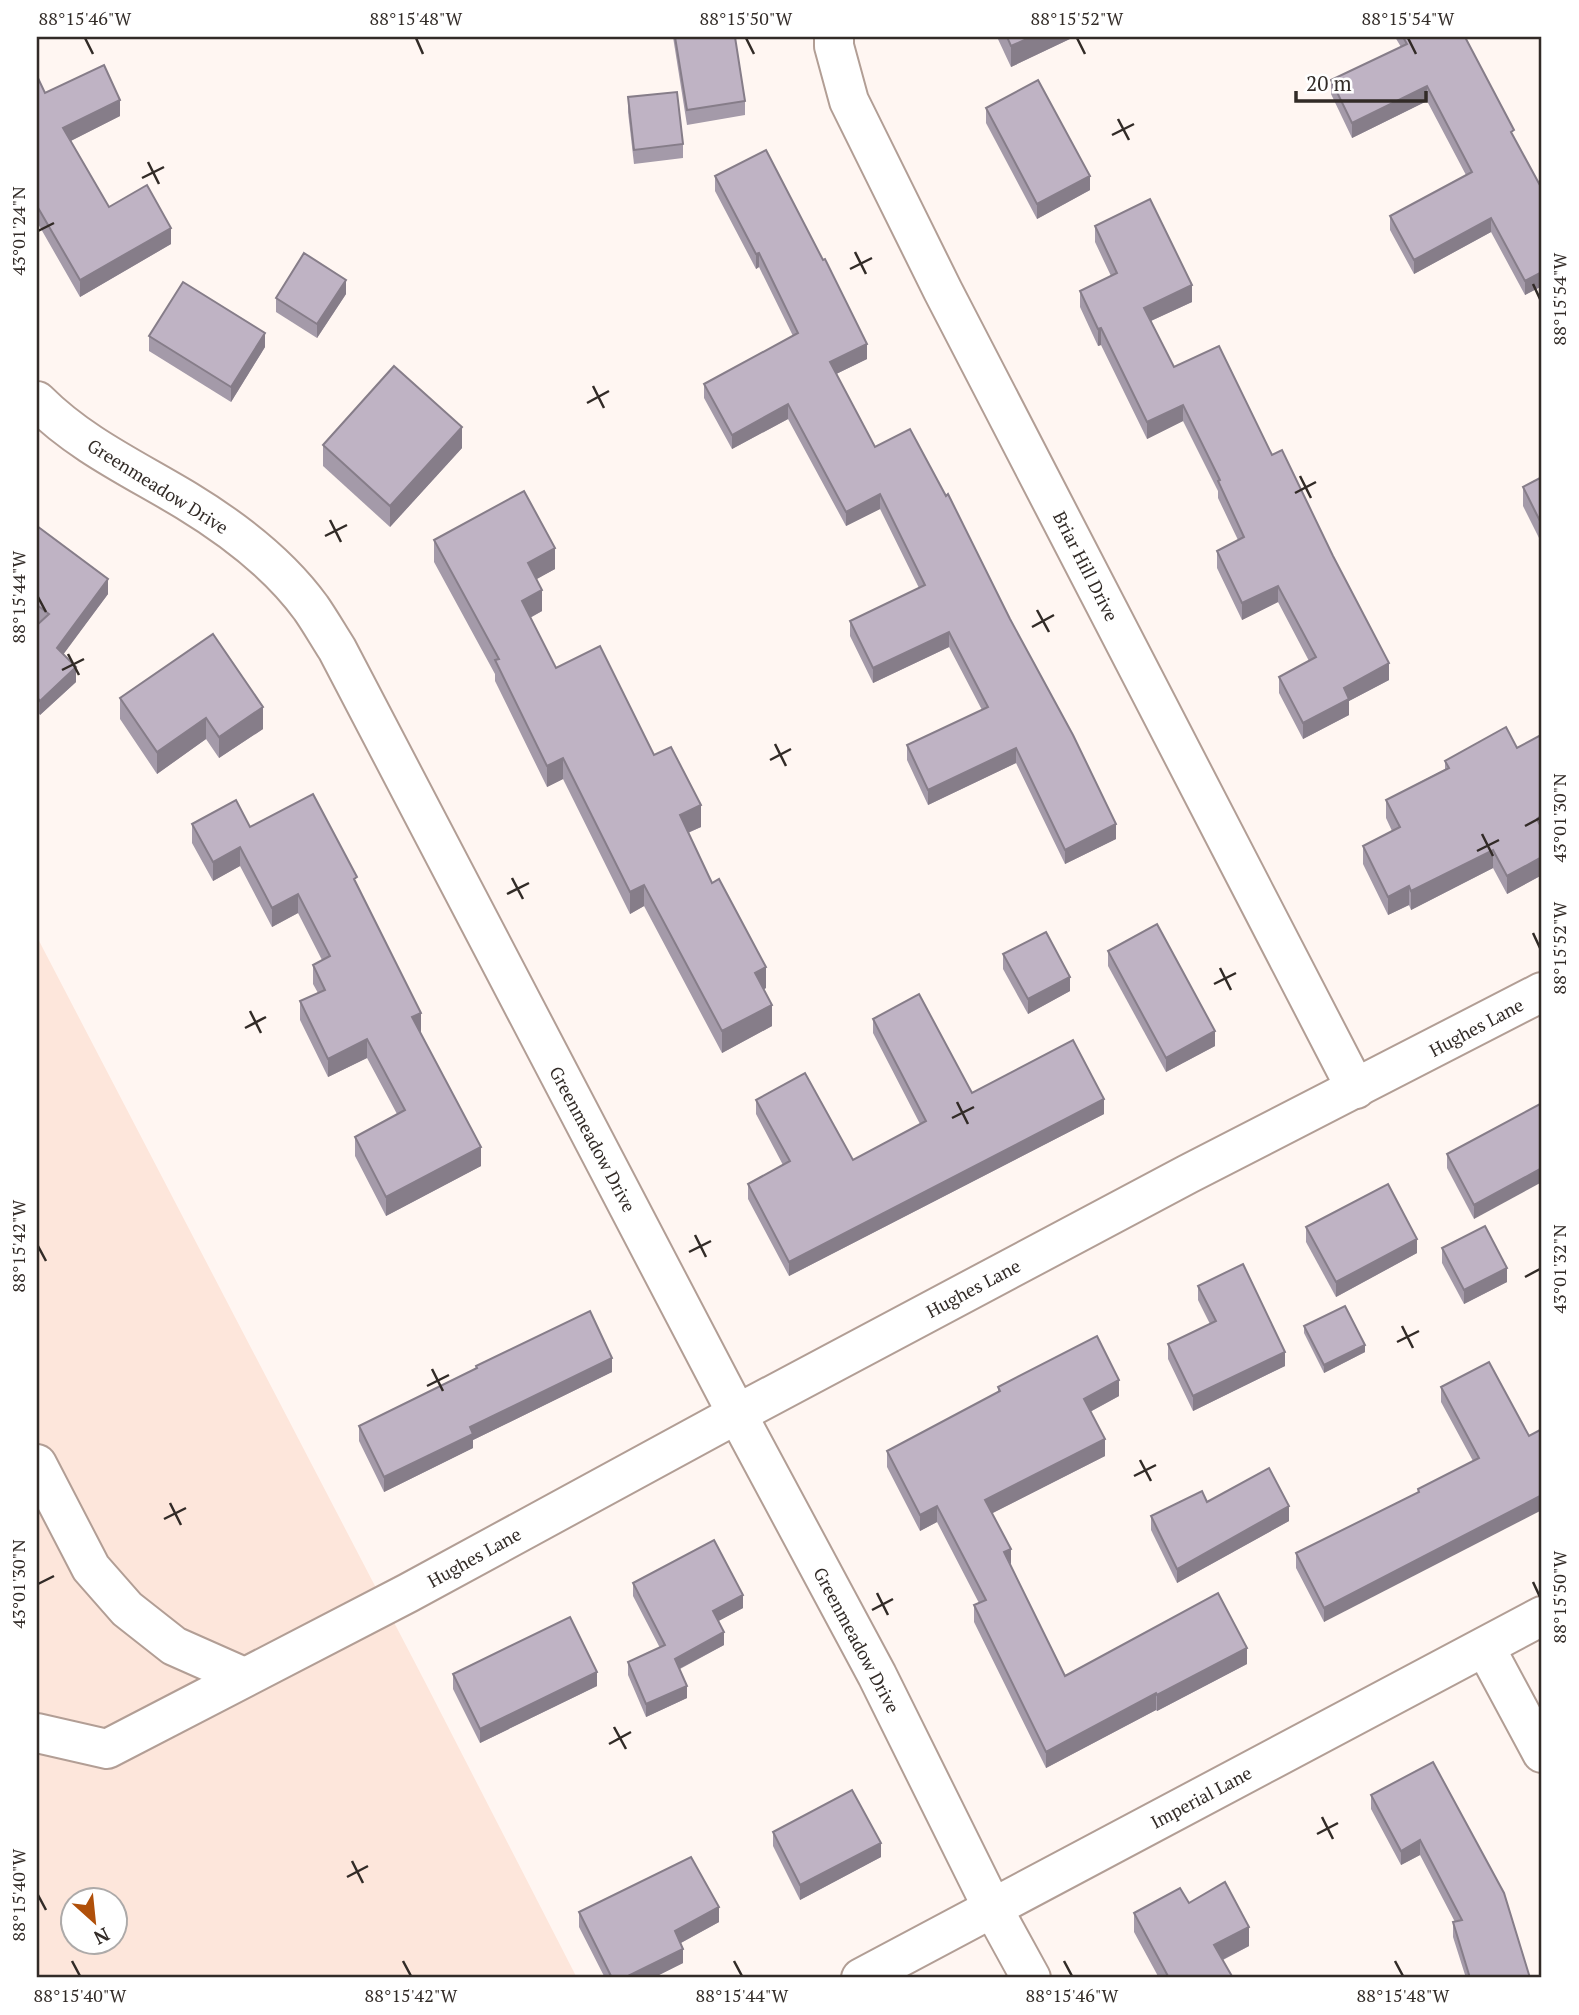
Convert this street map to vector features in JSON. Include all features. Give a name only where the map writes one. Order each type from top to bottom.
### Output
[{"type":"street","name":"Briar Hill Drive","points":[[834,37],[849,101],[937,279],[1356,1089]]},
{"type":"street","name":"Greenmeadow Drive","points":[[37,401],[93,447],[188,501],[236,534],[275,567],[311,608],[337,649],[737,1414],[877,1675],[992,1907],[1031,1978]]},
{"type":"street","name":"Hughes Lane","points":[[37,1733],[107,1749],[408,1593],[1188,1174],[1542,992]]},
{"type":"street","points":[[37,1464],[91,1568],[127,1609],[174,1646],[244,1677]]},
{"type":"street","name":"Imperial Lane","points":[[861,1978],[1542,1616]]},
{"type":"street","points":[[1485,1647],[1542,1753]]},
{"type":"shaded area","points":[[37,937],[424,1680],[577,1978],[37,1978]]},
{"type":"building","points":[[675,37],[735,37],[745,101],[687,110]]},
{"type":"building","points":[[1007,37],[1031,37],[1011,46]]},
{"type":"building","points":[[1403,37],[1465,37],[1542,189],[1542,272],[1525,281],[1491,218],[1414,260],[1390,216],[1472,172],[1427,86],[1352,123],[1331,80],[1407,44]]},
{"type":"building","points":[[104,65],[120,100],[63,128],[109,207],[147,185],[171,228],[80,280],[37,206],[37,76],[45,93]]},
{"type":"building","points":[[1038,80],[1090,176],[1037,204],[986,108]]},
{"type":"building","points":[[677,92],[683,144],[634,150],[628,97]]},
{"type":"building","points":[[766,150],[867,344],[830,362],[875,447],[910,429],[946,496],[948,494],[1116,824],[1065,850],[1016,748],[928,790],[907,745],[988,707],[949,632],[873,668],[850,621],[925,585],[880,494],[846,512],[788,404],[732,435],[704,384],[798,333],[759,253],[756,254],[715,176]]},
{"type":"building","points":[[1150,199],[1192,285],[1144,308],[1174,367],[1219,346],[1272,455],[1282,450],[1389,663],[1344,688],[1349,699],[1303,723],[1279,677],[1316,657],[1278,586],[1242,603],[1217,551],[1244,537],[1218,481],[1220,480],[1183,405],[1147,422],[1080,291],[1117,273],[1095,226]]},
{"type":"building","points":[[304,253],[346,280],[317,324],[276,298]]},
{"type":"building","points":[[183,282],[265,333],[231,387],[149,336]]},
{"type":"building","points":[[394,366],[462,427],[390,506],[323,445]]},
{"type":"building","points":[[1542,477],[1542,525],[1523,487]]},
{"type":"building","points":[[524,491],[555,548],[528,563],[542,590],[522,601],[556,668],[600,646],[654,755],[671,747],[701,805],[680,815],[712,883],[719,879],[766,967],[755,973],[772,1005],[722,1031],[644,885],[630,892],[563,758],[547,766],[495,660],[499,659],[434,540]]},
{"type":"building","points":[[37,526],[108,579],[57,648],[76,667],[40,701],[37,697],[37,625],[49,614],[37,605]]},
{"type":"building","points":[[213,634],[263,707],[219,737],[206,718],[157,752],[120,698]]},
{"type":"building","points":[[1506,727],[1517,748],[1541,735],[1542,738],[1542,815],[1537,819],[1542,829],[1542,857],[1507,876],[1493,850],[1411,891],[1409,886],[1388,897],[1363,846],[1400,827],[1386,800],[1449,768],[1445,761]]},
{"type":"building","points":[[313,794],[357,877],[354,879],[421,1013],[412,1017],[481,1147],[386,1197],[355,1137],[405,1110],[367,1039],[328,1059],[300,1001],[325,990],[313,965],[330,956],[298,894],[272,908],[240,847],[213,862],[192,824],[236,800],[250,827]]},
{"type":"building","points":[[1157,924],[1215,1031],[1166,1058],[1108,951]]},
{"type":"building","points":[[1046,932],[1070,977],[1028,999],[1003,954]]},
{"type":"building","points":[[919,994],[972,1093],[1073,1040],[1104,1099],[789,1262],[748,1184],[790,1161],[756,1100],[805,1073],[853,1160],[926,1121],[873,1019]]},
{"type":"building","points":[[1542,1103],[1542,1168],[1474,1205],[1447,1154]]},
{"type":"building","points":[[1388,1184],[1417,1239],[1336,1282],[1306,1227]]},
{"type":"building","points":[[1485,1226],[1507,1268],[1464,1290],[1442,1248]]},
{"type":"building","points":[[1243,1264],[1285,1352],[1193,1396],[1168,1344],[1216,1321],[1198,1286]]},
{"type":"building","points":[[1345,1306],[1365,1345],[1324,1365],[1304,1326]]},
{"type":"building","points":[[590,1311],[612,1358],[470,1427],[473,1434],[384,1477],[359,1426]]},
{"type":"building","points":[[1097,1336],[1119,1380],[1084,1399],[1105,1439],[985,1500],[1011,1549],[1004,1552],[1065,1676],[1218,1593],[1247,1648],[1046,1752],[974,1605],[986,1600],[937,1506],[920,1515],[887,1451],[1000,1391],[998,1387]]},
{"type":"building","points":[[1489,1362],[1529,1436],[1542,1429],[1542,1495],[1324,1608],[1296,1553],[1419,1492],[1418,1489],[1479,1458],[1441,1387]]},
{"type":"building","points":[[1269,1468],[1289,1506],[1177,1569],[1151,1516],[1202,1491],[1207,1502]]},
{"type":"building","points":[[714,1540],[743,1595],[713,1611],[724,1632],[675,1659],[687,1686],[646,1704],[628,1662],[665,1645],[633,1583]]},
{"type":"building","points":[[570,1617],[597,1672],[480,1729],[453,1674]]},
{"type":"building","points":[[1433,1762],[1504,1893],[1530,1978],[1470,1978],[1453,1922],[1462,1920],[1420,1840],[1401,1851],[1371,1795]]},
{"type":"building","points":[[852,1790],[881,1843],[800,1885],[773,1832]]},
{"type":"building","points":[[691,1857],[719,1907],[675,1931],[683,1949],[624,1978],[612,1978],[579,1912]]},
{"type":"building","points":[[1225,1882],[1249,1927],[1214,1945],[1233,1978],[1169,1978],[1134,1913],[1180,1888],[1189,1903]]}]
